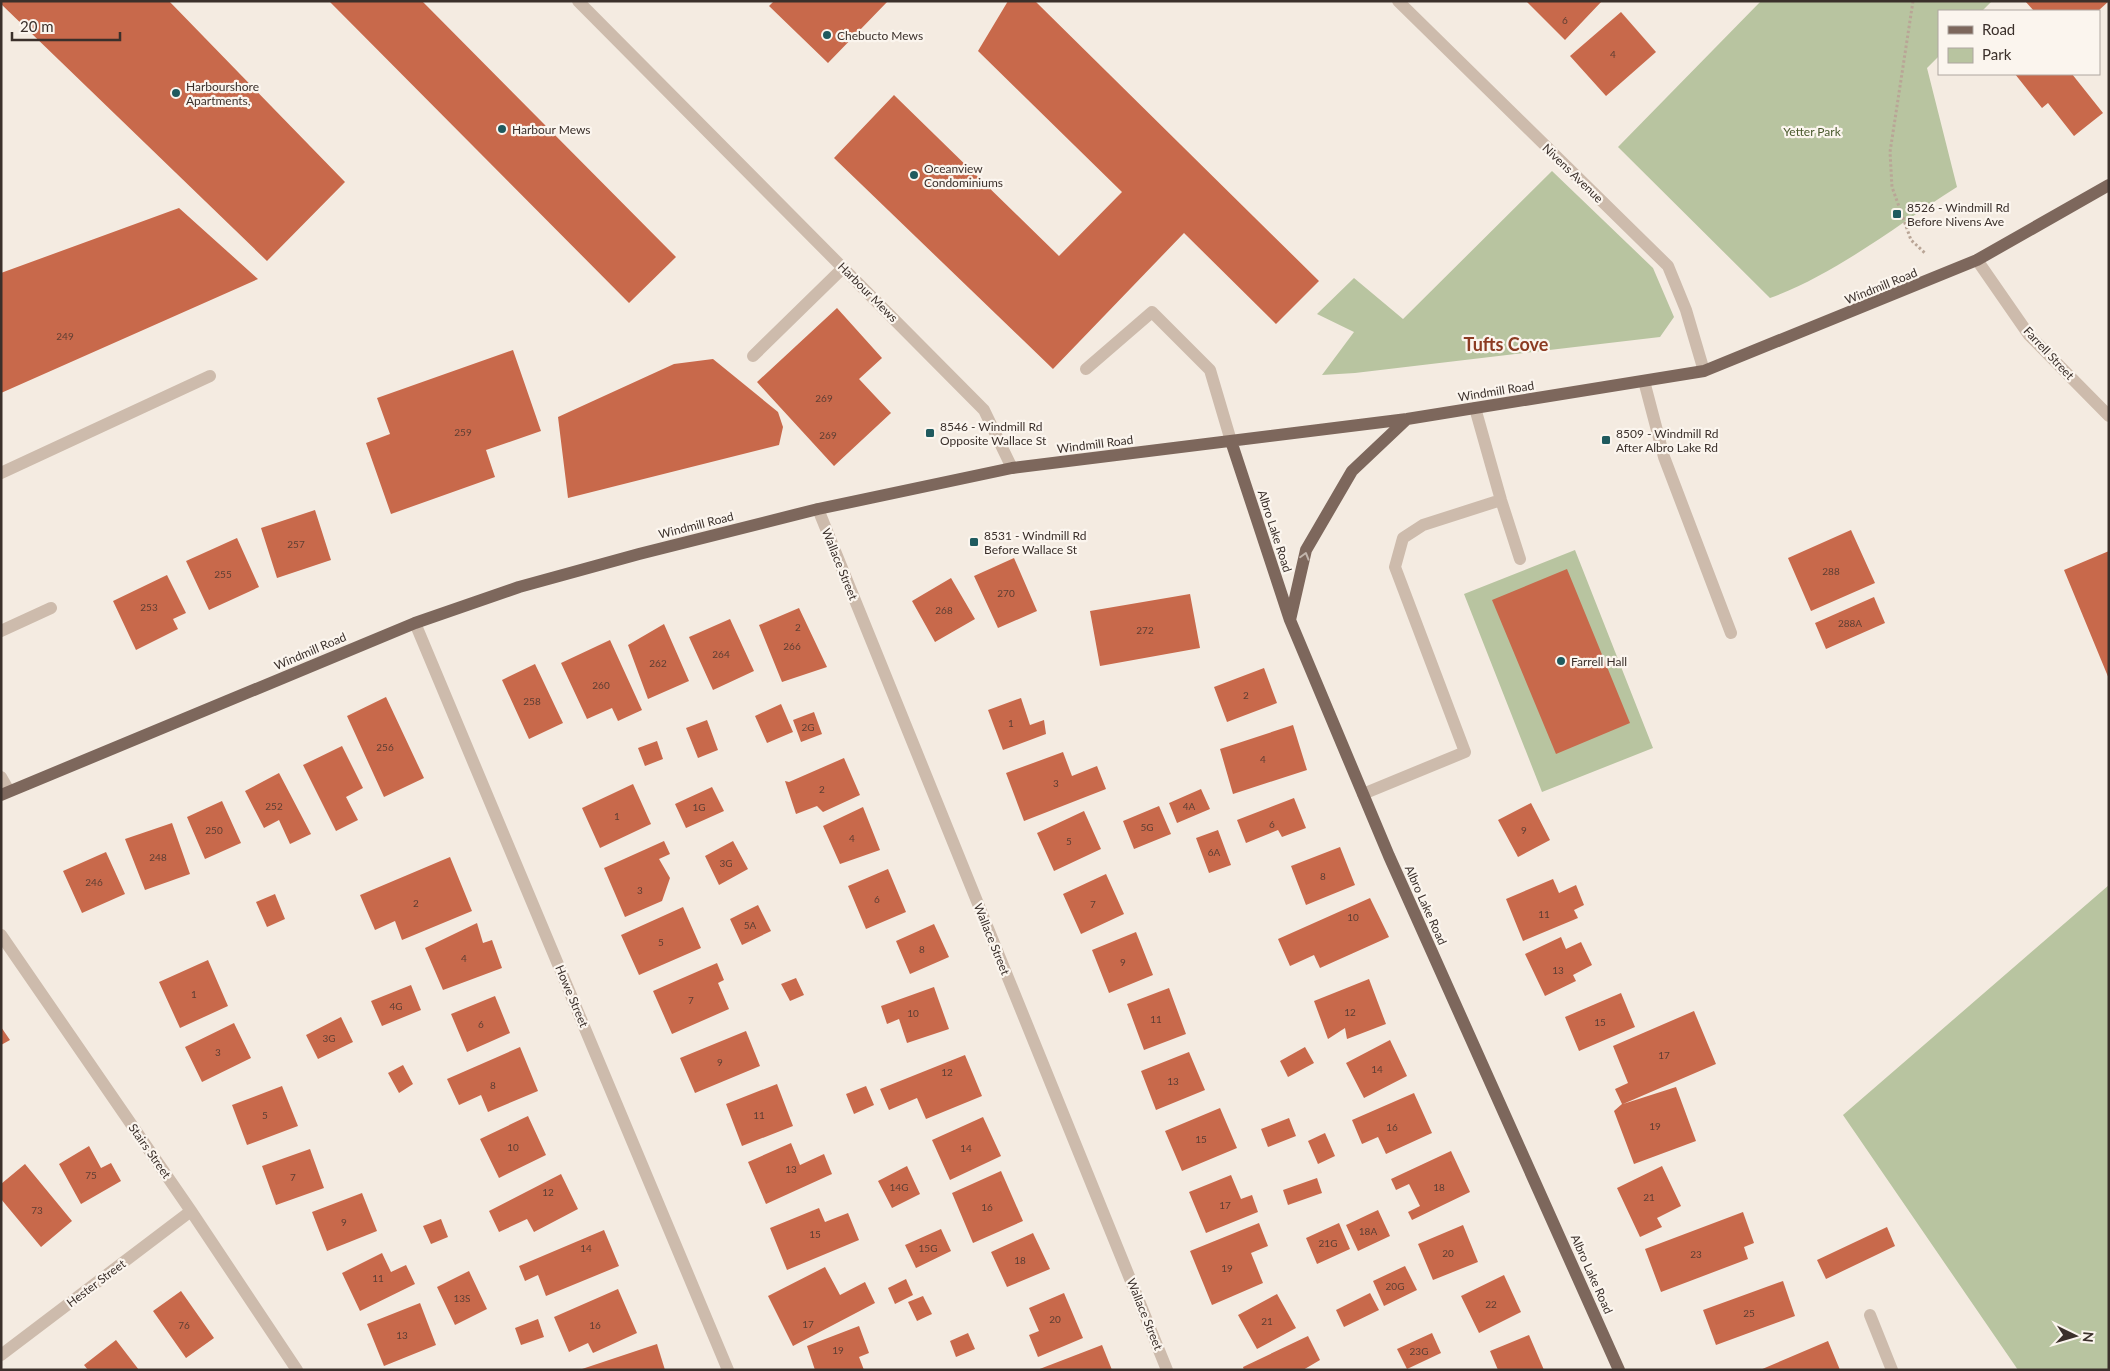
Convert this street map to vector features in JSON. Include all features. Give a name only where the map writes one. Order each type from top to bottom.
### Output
[{"type":"main road","name":"Windmill Road","points":[[5,793],[414,623],[519,587],[818,508],[1012,468],[1407,419],[1704,371],[1947,274],[1977,260],[2109,185]]},
{"type":"main road","points":[[1290,620],[1306,550],[1352,471],[1407,419]]},
{"type":"main road","name":"Albro Lake Road","points":[[1231,441],[1290,620],[1393,865],[1620,1370]]},
{"type":"street","name":"Harbour Mews","points":[[578,1],[984,410],[1012,468]]},
{"type":"street","name":"Nivens Avenue","points":[[1398,1],[1668,266],[1686,310],[1704,371]]},
{"type":"street","name":"Farrell Street","points":[[1977,260],[2029,334],[2109,416]]},
{"type":"street","points":[[752,356],[843,268]]},
{"type":"street","points":[[1086,369],[1152,312],[1210,370],[1231,441]]},
{"type":"street","points":[[1,473],[210,376]]},
{"type":"street","points":[[1644,381],[1664,457],[1731,633]]},
{"type":"street","points":[[1475,408],[1520,559]]},
{"type":"street","points":[[1363,794],[1465,752],[1395,567],[1403,538],[1423,525],[1501,500]]},
{"type":"street","name":"Wallace Street","points":[[818,508],[1167,1370]]},
{"type":"street","points":[[1,631],[51,608]]},
{"type":"street","name":"Howe Street","points":[[414,623],[728,1370]]},
{"type":"street","points":[[1,777],[5,793]]},
{"type":"street","name":"Stairs Street","points":[[1,935],[298,1370]]},
{"type":"street","name":"Hester Street","points":[[1,1355],[191,1211]]},
{"type":"street","points":[[1870,1315],[1892,1370]]},
{"type":"path","points":[[1913,1],[1890,152],[1892,187],[1911,240],[1947,274]]},
{"type":"green space","name":"Yetter Park","points":[[1761,1],[1992,1],[1983,10],[1938,10],[1938,57],[1927,68],[1957,187],[1843,262],[1795,288],[1770,298],[1618,147]]},
{"type":"green space","points":[[1552,171],[1653,268],[1674,317],[1660,337],[1355,373],[1322,375],[1354,332],[1317,314],[1354,278],[1403,319]]},
{"type":"green space","points":[[1575,550],[1653,748],[1542,792],[1464,594]]},
{"type":"green space","points":[[2109,885],[2109,1370],[2018,1370],[1843,1115]]},
{"type":"building","name":"Harbourshore Apartments,","points":[[1,1],[169,1],[345,182],[267,261],[1,4]]},
{"type":"building","name":"Harbour Mews","points":[[329,1],[422,1],[676,257],[629,303]]},
{"type":"building","name":"Chebucto Mews","points":[[774,1],[888,1],[828,63],[769,6]]},
{"type":"building","name":"Oceanview Condominiums","points":[[1008,1],[1035,1],[1319,281],[1276,324],[1184,233],[1053,369],[834,158],[894,95],[1059,256],[1122,192],[978,51]]},
{"type":"building","points":[[1526,1],[1602,1],[1565,40]]},
{"type":"building","points":[[2025,1],[2109,1],[2099,10],[2033,10]]},
{"type":"building","points":[[1621,12],[1656,52],[1606,96],[1570,56]]},
{"type":"building","points":[[2016,75],[2073,75],[2103,113],[2074,136],[2048,103],[2042,108]]},
{"type":"building","points":[[179,208],[258,279],[1,393],[1,273]]},
{"type":"building","points":[[837,308],[882,358],[859,379],[891,413],[834,466],[757,382]]},
{"type":"building","points":[[513,350],[541,431],[486,450],[495,477],[391,514],[366,443],[390,434],[377,398]]},
{"type":"building","points":[[713,359],[778,412],[783,427],[779,445],[568,498],[558,417],[674,364]]},
{"type":"building","points":[[315,510],[331,560],[277,578],[261,528]]},
{"type":"building","points":[[1851,530],[1875,583],[1811,611],[1788,558]]},
{"type":"building","points":[[237,538],[259,587],[209,610],[186,561]]},
{"type":"building","points":[[2109,551],[2109,679],[2064,570]]},
{"type":"building","points":[[1014,558],[1037,611],[998,628],[974,576]]},
{"type":"building","name":"Farrell Hall","points":[[1567,569],[1630,723],[1556,754],[1492,600]]},
{"type":"building","points":[[167,575],[186,613],[173,619],[178,629],[136,650],[113,601]]},
{"type":"building","points":[[951,578],[975,619],[935,642],[912,601]]},
{"type":"building","points":[[1190,594],[1200,648],[1100,666],[1090,611]]},
{"type":"building","points":[[1874,597],[1885,623],[1826,649],[1815,623]]},
{"type":"building","points":[[799,608],[827,667],[782,682],[759,625]]},
{"type":"building","points":[[730,619],[754,671],[713,690],[689,637]]},
{"type":"building","points":[[664,624],[689,681],[648,699],[628,645]]},
{"type":"building","points":[[610,640],[642,710],[618,721],[612,708],[587,719],[561,663]]},
{"type":"building","points":[[535,664],[563,723],[529,739],[502,680]]},
{"type":"building","points":[[1264,668],[1277,703],[1227,722],[1214,687]]},
{"type":"building","points":[[386,697],[424,778],[384,797],[347,716]]},
{"type":"building","points":[[1021,698],[1030,725],[1044,720],[1046,734],[1003,750],[988,710]]},
{"type":"building","points":[[781,704],[793,732],[767,743],[755,716]]},
{"type":"building","points":[[814,712],[822,734],[801,742],[793,720]]},
{"type":"building","points":[[707,720],[718,750],[698,758],[686,728]]},
{"type":"building","points":[[1293,725],[1307,770],[1233,794],[1220,749]]},
{"type":"building","points":[[657,741],[663,759],[645,766],[638,748]]},
{"type":"building","points":[[342,746],[363,788],[346,797],[358,820],[336,831],[303,765]]},
{"type":"building","points":[[1063,752],[1072,776],[1097,766],[1106,789],[1024,821],[1006,773]]},
{"type":"building","points":[[844,758],[860,795],[823,812],[817,806],[796,814],[785,781],[789,782]]},
{"type":"building","points":[[279,773],[311,834],[290,844],[279,820],[264,828],[245,791]]},
{"type":"building","points":[[633,784],[651,824],[600,848],[582,808]]},
{"type":"building","points":[[712,787],[724,811],[686,828],[675,804]]},
{"type":"building","points":[[1201,789],[1210,809],[1177,823],[1169,803]]},
{"type":"building","points":[[1294,798],[1306,828],[1282,837],[1278,830],[1246,843],[1237,820]]},
{"type":"building","points":[[222,801],[241,843],[205,859],[187,817]]},
{"type":"building","points":[[1531,803],[1550,840],[1518,857],[1498,820]]},
{"type":"building","points":[[1159,806],[1171,834],[1134,849],[1123,821]]},
{"type":"building","points":[[863,807],[880,850],[840,864],[823,826]]},
{"type":"building","points":[[1084,811],[1101,849],[1054,871],[1037,833]]},
{"type":"building","points":[[172,823],[190,874],[145,890],[125,839]]},
{"type":"building","points":[[1218,830],[1231,865],[1209,873],[1196,838]]},
{"type":"building","points":[[664,841],[670,854],[659,859],[670,878],[662,901],[625,917],[604,868]]},
{"type":"building","points":[[733,841],[748,869],[719,885],[705,856]]},
{"type":"building","points":[[1340,847],[1355,885],[1306,905],[1291,866]]},
{"type":"building","points":[[106,852],[125,894],[82,913],[63,871]]},
{"type":"building","points":[[450,857],[472,911],[402,940],[395,921],[375,930],[360,895]]},
{"type":"building","points":[[888,869],[906,912],[866,929],[848,886]]},
{"type":"building","points":[[1106,874],[1124,914],[1081,934],[1063,894]]},
{"type":"building","points":[[1553,879],[1559,893],[1576,885],[1584,905],[1574,910],[1578,918],[1523,941],[1506,899]]},
{"type":"building","points":[[275,894],[285,919],[267,927],[256,902]]},
{"type":"building","points":[[1370,898],[1389,937],[1320,968],[1314,955],[1290,966],[1278,939]]},
{"type":"building","points":[[758,905],[771,931],[742,945],[730,919]]},
{"type":"building","points":[[683,907],[701,948],[639,975],[621,935]]},
{"type":"building","points":[[477,923],[483,943],[492,940],[502,968],[443,990],[425,948]]},
{"type":"building","points":[[934,924],[949,957],[910,974],[896,941]]},
{"type":"building","points":[[1136,932],[1153,975],[1109,993],[1092,950]]},
{"type":"building","points":[[1561,937],[1566,949],[1581,942],[1592,965],[1573,975],[1576,981],[1545,996],[1525,954]]},
{"type":"building","points":[[208,960],[228,1006],[180,1028],[159,982]]},
{"type":"building","points":[[717,963],[724,980],[718,983],[729,1009],[672,1034],[653,991]]},
{"type":"building","points":[[796,978],[804,995],[790,1001],[781,984]]},
{"type":"building","points":[[1369,979],[1386,1024],[1347,1039],[1345,1028],[1328,1039],[1314,1001]]},
{"type":"building","points":[[411,985],[421,1010],[382,1026],[371,1001]]},
{"type":"building","points":[[934,987],[949,1029],[907,1043],[899,1019],[887,1024],[881,1006]]},
{"type":"building","points":[[1169,988],[1186,1034],[1144,1050],[1127,1004]]},
{"type":"building","points":[[1621,993],[1635,1027],[1579,1051],[1565,1017]]},
{"type":"building","points":[[495,996],[510,1033],[467,1052],[451,1014]]},
{"type":"building","points":[[1694,1011],[1716,1064],[1623,1104],[1676,1087],[1696,1141],[1634,1164],[1614,1111],[1622,1104],[1615,1089],[1628,1083],[1613,1046]]},
{"type":"building","points":[[341,1017],[353,1042],[318,1059],[306,1035]]},
{"type":"building","points":[[234,1023],[251,1058],[202,1082],[185,1047]]},
{"type":"building","points":[[1,1027],[10,1040],[1,1045]]},
{"type":"building","points":[[746,1031],[760,1066],[695,1093],[680,1058]]},
{"type":"building","points":[[1390,1040],[1407,1076],[1364,1098],[1346,1063]]},
{"type":"building","points":[[520,1047],[538,1091],[488,1112],[481,1095],[459,1105],[447,1079]]},
{"type":"building","points":[[1305,1047],[1314,1063],[1288,1077],[1280,1061]]},
{"type":"building","points":[[1189,1052],[1205,1090],[1156,1110],[1141,1071]]},
{"type":"building","points":[[965,1055],[982,1096],[926,1119],[917,1098],[889,1110],[880,1089]]},
{"type":"building","points":[[403,1065],[413,1084],[399,1093],[388,1073]]},
{"type":"building","points":[[777,1084],[793,1126],[742,1146],[726,1104]]},
{"type":"building","points":[[282,1086],[298,1126],[247,1145],[232,1105]]},
{"type":"building","points":[[866,1086],[874,1105],[854,1114],[846,1094]]},
{"type":"building","points":[[1414,1093],[1432,1133],[1386,1154],[1378,1137],[1362,1144],[1352,1120]]},
{"type":"building","points":[[1220,1108],[1237,1148],[1182,1171],[1165,1131]]},
{"type":"building","points":[[528,1116],[546,1155],[499,1178],[480,1139]]},
{"type":"building","points":[[983,1117],[1001,1156],[950,1180],[932,1140]]},
{"type":"building","points":[[1289,1118],[1296,1136],[1268,1147],[1261,1129]]},
{"type":"building","points":[[1325,1133],[1335,1156],[1318,1164],[1308,1141]]},
{"type":"building","points":[[791,1143],[800,1165],[824,1154],[832,1174],[766,1204],[748,1162]]},
{"type":"building","points":[[89,1146],[101,1168],[111,1163],[121,1181],[81,1204],[59,1164]]},
{"type":"building","points":[[310,1149],[324,1188],[276,1205],[262,1166]]},
{"type":"building","points":[[1451,1151],[1470,1192],[1412,1220],[1408,1212],[1420,1206],[1409,1184],[1396,1190],[1391,1179]]},
{"type":"building","points":[[25,1164],[72,1221],[41,1247],[1,1199],[1,1184]]},
{"type":"building","points":[[907,1166],[920,1194],[892,1208],[878,1181]]},
{"type":"building","points":[[1662,1166],[1681,1206],[1657,1218],[1662,1227],[1640,1237],[1617,1188]]},
{"type":"building","points":[[1001,1171],[1023,1221],[973,1243],[952,1193]]},
{"type":"building","points":[[561,1174],[578,1209],[534,1232],[527,1219],[499,1232],[489,1211]]},
{"type":"building","points":[[1231,1175],[1241,1199],[1252,1195],[1258,1212],[1206,1233],[1189,1192]]},
{"type":"building","points":[[1317,1178],[1322,1193],[1288,1205],[1283,1190]]},
{"type":"building","points":[[362,1193],[377,1231],[327,1251],[312,1212]]},
{"type":"building","points":[[819,1208],[825,1222],[848,1213],[859,1240],[787,1270],[770,1228]]},
{"type":"building","points":[[1378,1210],[1390,1236],[1358,1251],[1346,1225]]},
{"type":"building","points":[[1743,1212],[1754,1243],[1744,1247],[1748,1259],[1661,1292],[1645,1249]]},
{"type":"building","points":[[441,1219],[448,1237],[431,1244],[423,1226]]},
{"type":"building","points":[[1259,1223],[1268,1246],[1251,1253],[1263,1283],[1212,1305],[1190,1251]]},
{"type":"building","points":[[1339,1223],[1350,1249],[1317,1264],[1306,1238]]},
{"type":"building","points":[[1463,1225],[1478,1262],[1433,1280],[1418,1244]]},
{"type":"building","points":[[1887,1227],[1895,1246],[1826,1279],[1817,1260]]},
{"type":"building","points":[[941,1229],[951,1251],[916,1268],[905,1245]]},
{"type":"building","points":[[604,1230],[619,1266],[546,1296],[538,1275],[525,1281],[519,1266]]},
{"type":"building","points":[[1033,1233],[1050,1269],[1007,1287],[991,1252]]},
{"type":"building","points":[[382,1253],[391,1272],[406,1265],[415,1284],[360,1311],[342,1273]]},
{"type":"building","points":[[1405,1266],[1417,1290],[1384,1306],[1373,1281]]},
{"type":"building","points":[[825,1267],[840,1295],[865,1282],[875,1303],[793,1346],[768,1296]]},
{"type":"building","points":[[469,1271],[487,1309],[455,1325],[437,1287]]},
{"type":"building","points":[[1504,1275],[1521,1312],[1479,1333],[1461,1296]]},
{"type":"building","points":[[906,1279],[913,1295],[895,1304],[888,1288]]},
{"type":"building","points":[[1783,1281],[1795,1316],[1716,1345],[1703,1310]]},
{"type":"building","points":[[618,1289],[637,1333],[593,1353],[588,1343],[569,1352],[554,1317]]},
{"type":"building","points":[[181,1291],[214,1338],[186,1358],[153,1311]]},
{"type":"building","points":[[1064,1293],[1083,1338],[1038,1357],[1029,1335],[1039,1331],[1029,1308]]},
{"type":"building","points":[[1370,1293],[1379,1310],[1344,1327],[1336,1310]]},
{"type":"building","points":[[1277,1294],[1296,1328],[1257,1349],[1238,1315]]},
{"type":"building","points":[[923,1296],[932,1314],[917,1321],[908,1302]]},
{"type":"building","points":[[420,1303],[436,1345],[384,1366],[367,1324]]},
{"type":"building","points":[[538,1319],[544,1337],[521,1345],[515,1328]]},
{"type":"building","points":[[859,1326],[869,1353],[859,1357],[864,1370],[815,1370],[807,1346]]},
{"type":"building","points":[[968,1333],[975,1349],[956,1357],[950,1341]]},
{"type":"building","points":[[1432,1333],[1441,1353],[1407,1369],[1397,1349]]},
{"type":"building","points":[[1529,1335],[1544,1370],[1498,1370],[1490,1351]]},
{"type":"building","points":[[1308,1336],[1320,1360],[1303,1370],[1244,1370],[1243,1367]]},
{"type":"building","points":[[116,1340],[139,1370],[88,1370],[84,1365]]},
{"type":"building","points":[[1828,1341],[1840,1370],[1760,1370]]},
{"type":"building","points":[[657,1344],[665,1370],[582,1370],[582,1369]]},
{"type":"building","points":[[1102,1345],[1112,1370],[1037,1370]]},
{"type":"place","name":"Chebucto Mews","points":[[827,35]]},
{"type":"place","name":"Harbourshore Apartments,","points":[[176,93]]},
{"type":"place","name":"Harbour Mews","points":[[502,129]]},
{"type":"place","name":"Oceanview Condominiums","points":[[914,175]]},
{"type":"place","name":"8526 - Windmill Rd Before Nivens Ave","points":[[1897,214]]},
{"type":"place","name":"8546 - Windmill Rd Opposite Wallace St","points":[[930,433]]},
{"type":"place","name":"8509 - Windmill Rd After Albro Lake Rd","points":[[1606,440]]},
{"type":"place","name":"8531 - Windmill Rd Before Wallace St","points":[[974,542]]},
{"type":"place","name":"Farrell Hall","points":[[1561,661]]},
{"type":"district","name":"Tufts Cove","points":[[1506,344]]}]
